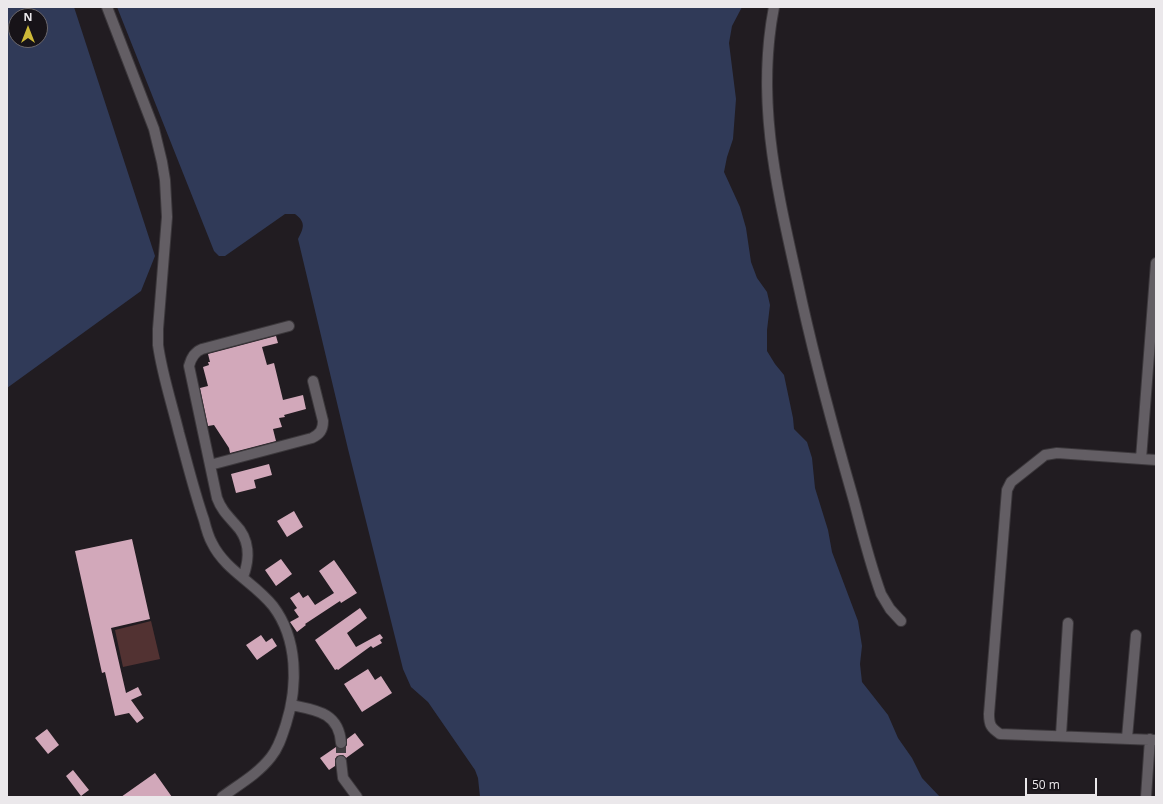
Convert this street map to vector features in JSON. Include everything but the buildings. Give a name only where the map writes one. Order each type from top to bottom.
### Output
[{"type":"lane","points":[[107,7],[154,129],[161,156],[165,180],[167,217],[158,329],[159,353],[194,494],[214,547],[222,558],[274,607],[285,630],[294,661],[294,688],[291,705],[281,739],[272,756],[260,768],[222,797]]},
{"type":"lane","points":[[774,7],[769,39],[767,74],[769,126],[774,174],[816,364],[840,452],[881,594],[890,609],[901,621]]},
{"type":"lane","points":[[1141,459],[1153,340],[1156,263]]},
{"type":"lane","points":[[243,577],[248,560],[246,542],[243,534],[220,506],[217,498],[189,366],[193,356],[202,349],[289,326]]},
{"type":"lane","points":[[210,465],[317,436],[321,432],[323,421],[313,381]]},
{"type":"lane","points":[[1146,797],[1153,739],[1000,734],[992,728],[989,723],[1007,490],[1011,482],[1045,455],[1057,453],[1156,460]]},
{"type":"lane","points":[[1061,735],[1068,623]]},
{"type":"lane","points":[[1127,738],[1136,635]]},
{"type":"lane","points":[[291,705],[320,712],[329,717],[339,731],[341,743]]},
{"type":"lane","points":[[341,762],[343,778],[357,797]]},
{"type":"shaded area","points":[[151,621],[160,659],[123,667],[115,630]]},
{"type":"water","points":[[7,7],[74,7],[155,256],[141,291],[7,388]]},
{"type":"water","points":[[117,7],[742,7],[732,26],[729,43],[736,99],[733,139],[724,172],[740,207],[746,228],[751,262],[757,278],[767,292],[770,305],[767,330],[767,351],[784,375],[794,429],[807,442],[812,458],[815,488],[828,530],[832,552],[858,621],[862,646],[860,664],[862,682],[888,715],[898,738],[912,758],[922,778],[940,797],[480,797],[478,778],[475,770],[428,702],[411,687],[403,669],[348,449],[298,239],[303,228],[301,220],[295,214],[285,214],[225,256],[219,256],[214,251]]},
{"type":"tunnel","points":[[341,743],[341,761]]}]
